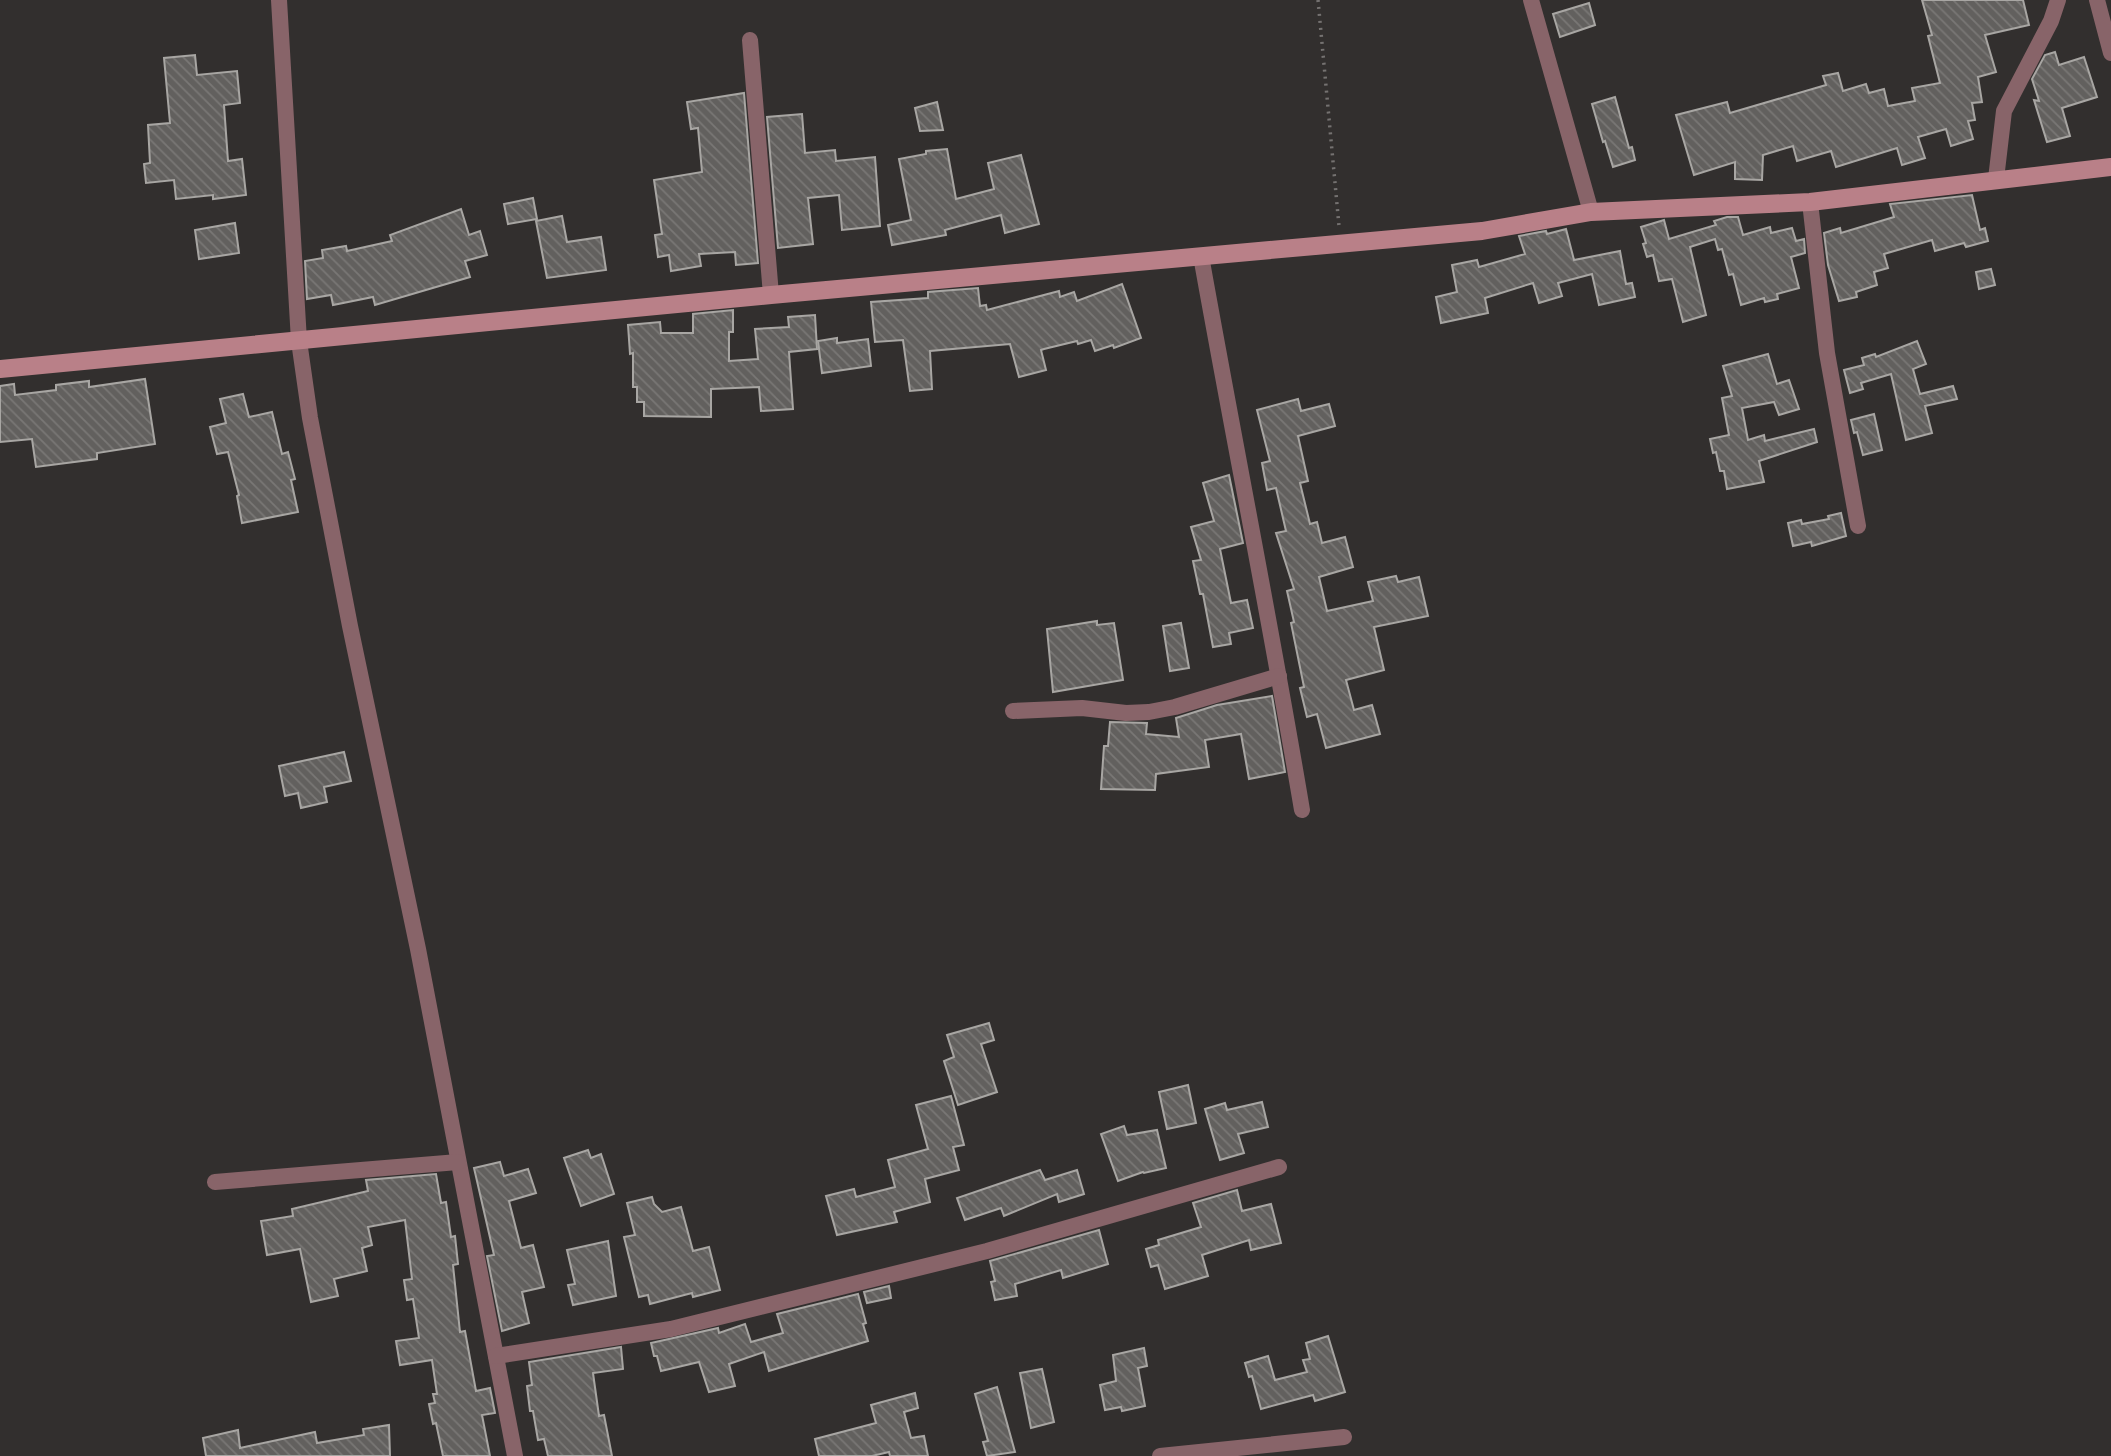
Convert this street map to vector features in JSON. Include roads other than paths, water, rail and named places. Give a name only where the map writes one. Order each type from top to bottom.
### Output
[{"type":"main road","points":[[0,369],[1341,242],[1482,232],[1591,212],[1810,202],[2111,167]]},
{"type":"street","points":[[279,0],[299,341],[310,418],[418,949],[515,1456]]},
{"type":"street","points":[[1531,0],[1591,212]]},
{"type":"street","points":[[1996,179],[2004,111],[2051,21],[2058,0]]},
{"type":"street","points":[[2096,0],[2111,53]]},
{"type":"street","points":[[750,40],[771,295]]},
{"type":"street","points":[[1810,202],[1827,353],[1858,526]]},
{"type":"street","points":[[1201,256],[1246,511],[1279,676],[1301,810]]},
{"type":"street","points":[[1013,711],[1082,708],[1126,713],[1149,712],[1175,707],[1279,676]]},
{"type":"street","points":[[215,1182],[458,1162]]},
{"type":"street","points":[[496,1356],[684,1325],[987,1251],[1279,1167]]},
{"type":"street","points":[[1160,1456],[1344,1437]]}]
